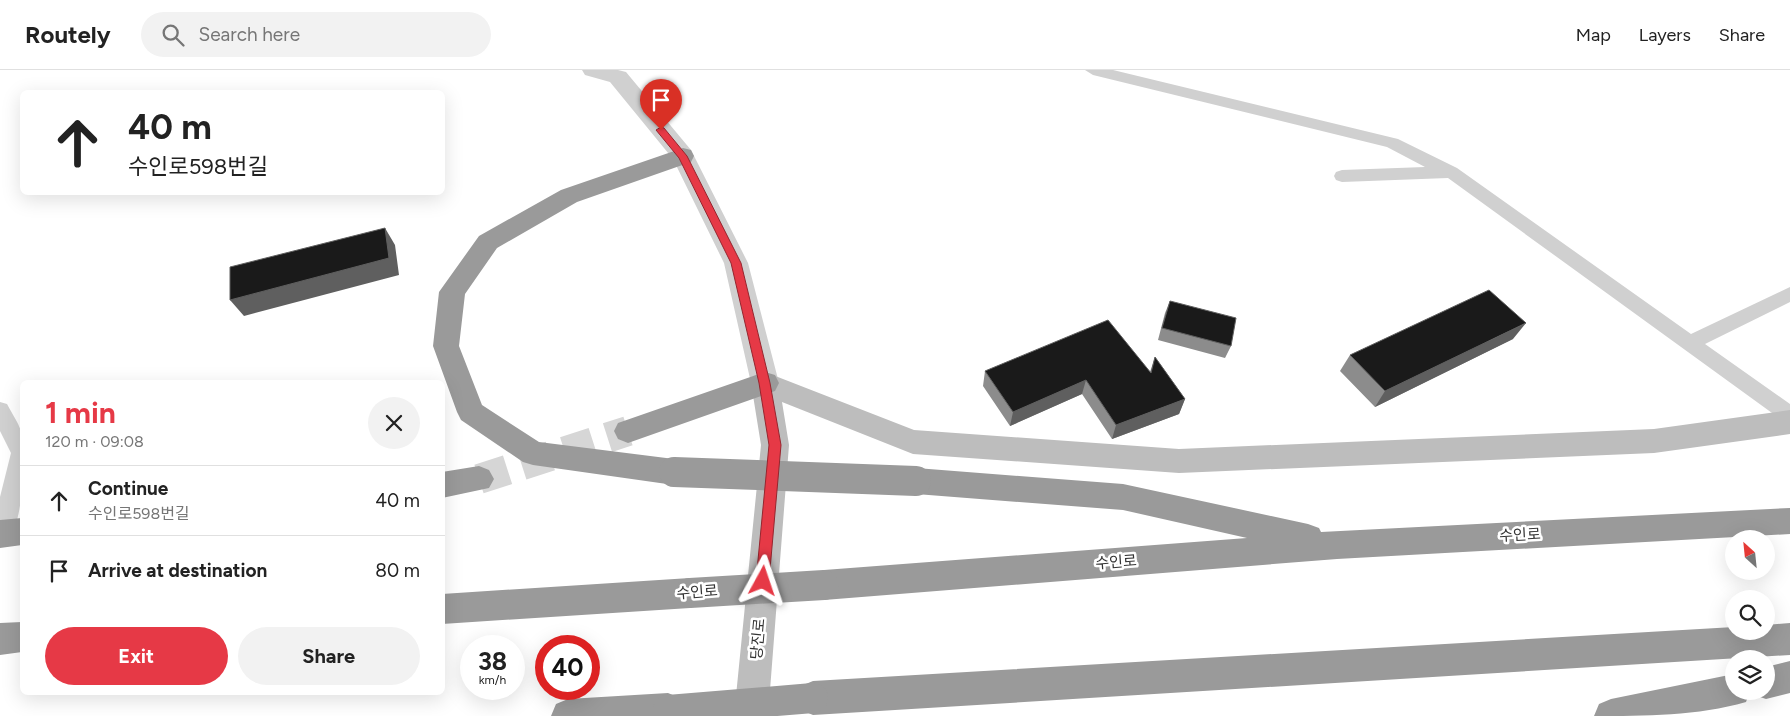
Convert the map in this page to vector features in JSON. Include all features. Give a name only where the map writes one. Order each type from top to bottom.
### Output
[{"type":"highway","points":[[683,156],[569,196],[488,242],[452,292],[446,346],[470,412],[533,453],[674,472],[916,481],[1122,496],[1337,545]]},
{"type":"highway","points":[[628,431],[765,383]]},
{"type":"highway","points":[[445,485],[479,480]]},
{"type":"highway","name":"수인로","points":[[445,609],[824,585],[1337,545],[1790,521]]},
{"type":"highway","points":[[0,638],[20,637]]},
{"type":"highway","points":[[568,716],[814,698],[1790,639]]},
{"type":"highway","points":[[1775,680],[1790,677]]},
{"type":"highway","points":[[1611,716],[1725,692]]},
{"type":"street","points":[[593,70],[618,77],[683,156],[736,263],[765,383],[913,442],[1179,461],[1654,441],[1790,422]]},
{"type":"street","name":"당진로","points":[[751,716],[775,445],[765,383]]},
{"type":"lane","points":[[1093,70],[1392,143],[1451,172],[1790,415]]},
{"type":"lane","points":[[1342,176],[1451,172]]},
{"type":"lane","points":[[1689,343],[1790,294]]},
{"type":"lane","points":[[0,410],[20,451]]},
{"type":"lane","points":[[8,534],[20,459]]},
{"type":"building","points":[[385,228],[389,258],[230,300],[230,267]]},
{"type":"building","points":[[1489,290],[1526,323],[1385,391],[1350,355]]},
{"type":"building","points":[[1170,301],[1236,318],[1231,346],[1162,328]]},
{"type":"building","points":[[1108,320],[1151,373],[1155,357],[1185,399],[1116,425],[1086,380],[1013,412],[985,371]]},
{"type":"tunnel","points":[[479,479],[628,431]]},
{"type":"route","points":[[661,130],[683,156],[736,263],[765,383],[775,445],[763,581]]}]
